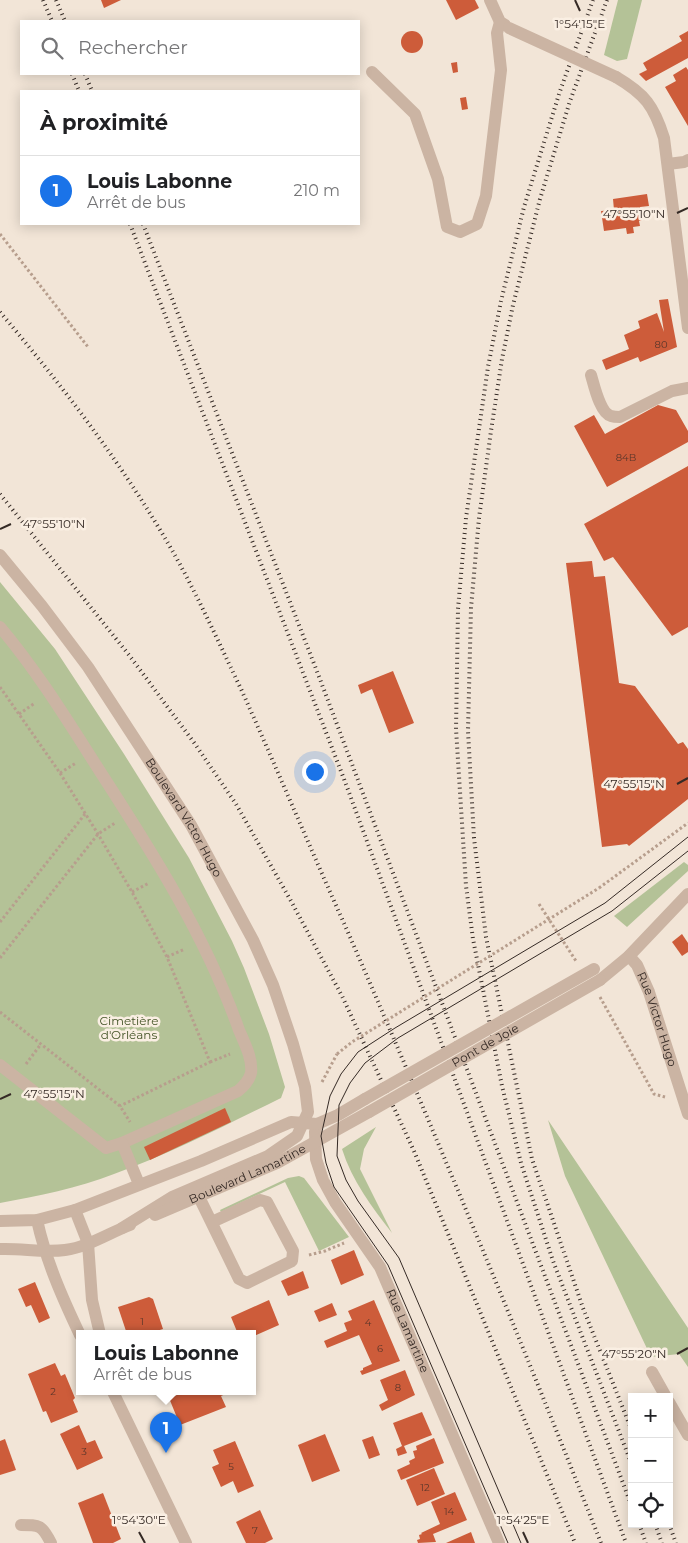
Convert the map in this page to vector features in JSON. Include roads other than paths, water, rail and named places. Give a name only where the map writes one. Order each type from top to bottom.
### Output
[{"type":"street","points":[[490,0],[505,25],[636,88],[658,119],[664,138],[683,262],[688,328]]},
{"type":"street","points":[[372,72],[415,114],[438,179],[447,227],[460,232],[477,224],[486,196],[501,70],[497,32],[505,25]]},
{"type":"street","points":[[668,164],[688,160]]},
{"type":"street","points":[[591,375],[600,403],[605,412],[611,416],[620,417],[672,391],[688,388]]},
{"type":"street","name":"Boulevard Victor Hugo","points":[[0,555],[42,606],[88,667],[191,825],[253,940],[273,985],[302,1074],[306,1118]]},
{"type":"street","points":[[0,627],[56,704],[157,860],[198,935],[231,1009],[251,1063],[251,1074],[238,1091],[122,1143],[106,1148],[0,1065]]},
{"type":"street","points":[[593,977],[629,956],[688,894]]},
{"type":"street","name":"Rue Victor Hugo","points":[[629,956],[637,965],[649,992],[688,1114]]},
{"type":"street","name":"Pont de Joie","points":[[365,1099],[593,977]]},
{"type":"street","name":"Pont de Joie","points":[[369,1112],[593,977]]},
{"type":"street","name":"Boulevard Lamartine","points":[[0,1221],[37,1220],[75,1210],[200,1161],[291,1122],[306,1118],[317,1124],[338,1115],[365,1099]]},
{"type":"street","name":"Boulevard Lamartine","points":[[0,1249],[44,1252],[67,1250],[88,1243],[277,1164],[369,1112]]},
{"type":"street","name":"Boulevard Lamartine","points":[[122,1228],[172,1197],[268,1156],[297,1136],[306,1118]]},
{"type":"street","name":"Rue Lamartine","points":[[317,1124],[316,1159],[323,1180],[335,1202],[380,1267],[499,1543]]},
{"type":"street","points":[[122,1143],[139,1184]]},
{"type":"street","points":[[199,1197],[239,1279],[246,1283],[292,1261],[293,1251],[267,1202],[260,1200],[212,1222]]},
{"type":"street","points":[[75,1210],[88,1243],[92,1300],[99,1330]]},
{"type":"street","points":[[37,1220],[44,1252],[55,1282],[78,1330]]},
{"type":"street","points":[[652,1372],[664,1393]]},
{"type":"street","points":[[116,1395],[186,1543]]},
{"type":"street","points":[[673,1409],[688,1435]]},
{"type":"street","points":[[21,1525],[38,1525],[45,1531],[51,1543]]},
{"type":"tram line","points":[[508,1543],[388,1265],[334,1187],[326,1163],[321,1136],[330,1096],[341,1074],[358,1052],[605,903],[688,837]]},
{"type":"tram line","points":[[521,1543],[399,1258],[358,1201],[346,1180],[337,1156],[339,1105],[350,1083],[365,1063],[398,1038],[612,911],[688,851]]},
{"type":"railway","points":[[43,0],[52,20]]},
{"type":"railway","points":[[56,0],[65,20]]},
{"type":"railway","points":[[593,0],[560,91],[524,207],[501,301],[488,367],[466,518],[458,609],[456,729],[466,886],[473,939],[502,1086],[521,1163],[553,1261],[628,1455]]},
{"type":"railway","points":[[607,0],[570,101],[540,199],[513,305],[502,359],[479,518],[471,608],[468,731],[474,838],[486,937],[532,1159],[583,1308],[628,1421]]},
{"type":"railway","points":[[72,75],[79,90]]},
{"type":"railway","points":[[85,75],[92,90]]},
{"type":"railway","points":[[130,225],[344,779],[626,1543]]},
{"type":"railway","points":[[143,225],[318,674],[628,1496]]},
{"type":"railway","points":[[0,312],[48,371],[116,462],[158,526],[202,607],[241,689],[412,1082],[508,1312],[601,1543]]},
{"type":"railway","points":[[0,494],[129,655],[195,744],[236,804],[291,901],[342,996],[414,1151],[575,1543]]},
{"type":"railway","points":[[640,1528],[646,1543]]},
{"type":"railway","points":[[656,1528],[662,1543]]},
{"type":"railway","points":[[670,1528],[676,1543]]},
{"type":"place","name":"Louis Labonne","points":[[166,1453]]},
{"type":"park label","name":"Cimetière d'Orléans","points":[[129,1028]]}]
